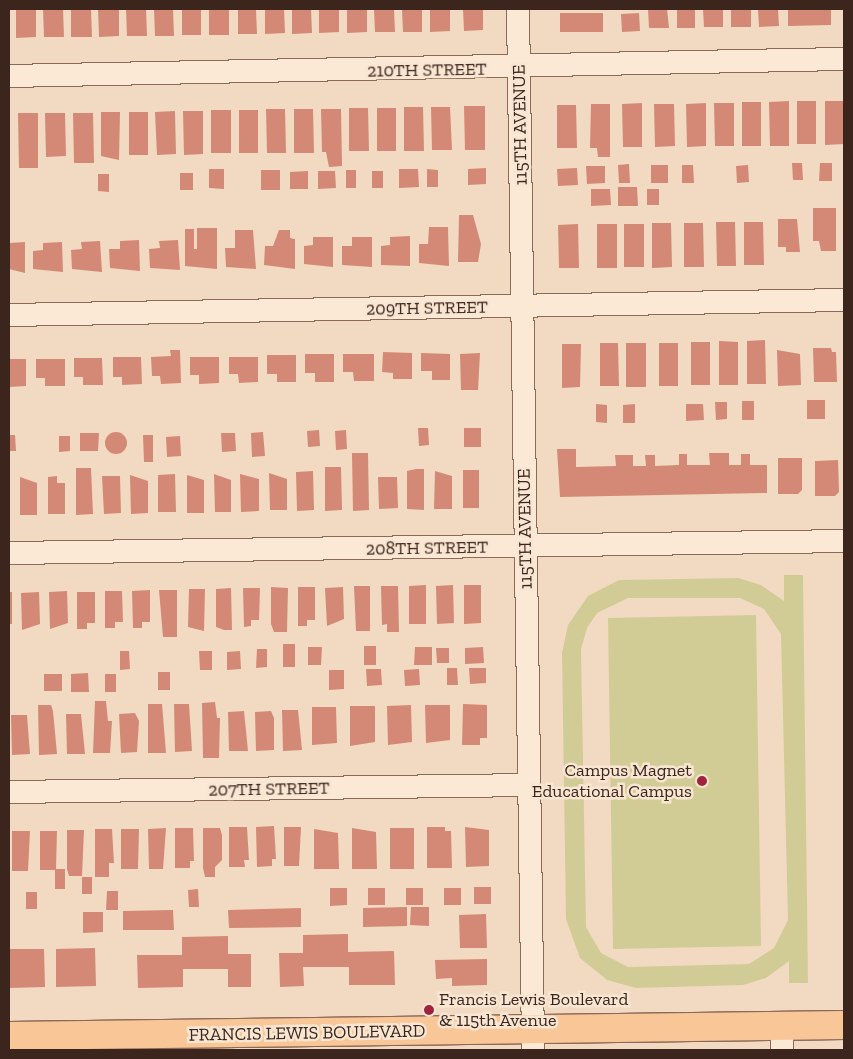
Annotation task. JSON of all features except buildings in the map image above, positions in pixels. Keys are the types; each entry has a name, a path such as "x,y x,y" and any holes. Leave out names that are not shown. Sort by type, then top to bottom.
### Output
{"main road":[{"name":"FRANCIS LEWIS BOULEVARD","path":"9,1036 56,1043 782,1038 844,1026"}],"street":[{"name":"115TH AVENUE","path":"518,9 533,1040"},
{"name":"210TH STREET","path":"9,76 519,68 844,60"},
{"name":"209TH STREET","path":"9,314 522,307 844,300"},
{"name":"208TH STREET","path":"9,553 844,540"},
{"name":"207TH STREET","path":"9,792 529,785"}],"shaded area":[{"path":"784,575 803,575 808,983 789,983 789,961 766,978 743,985 636,988 607,980 580,958 566,919 562,653 568,625 588,596 619,580 738,578 761,585 784,601","holes":["628,598 740,598 764,609 781,634 788,920 774,948 749,964 628,967 601,953 586,927 581,649 587,628 597,613"]},
{"path":"756,615 761,946 613,949 608,618"}],"place":[{"name":"Campus Magnet Educational Campus","path":"702,781"},
{"name":"Francis Lewis Boulevard & 115th Avenue","path":"429,1010"}]}
